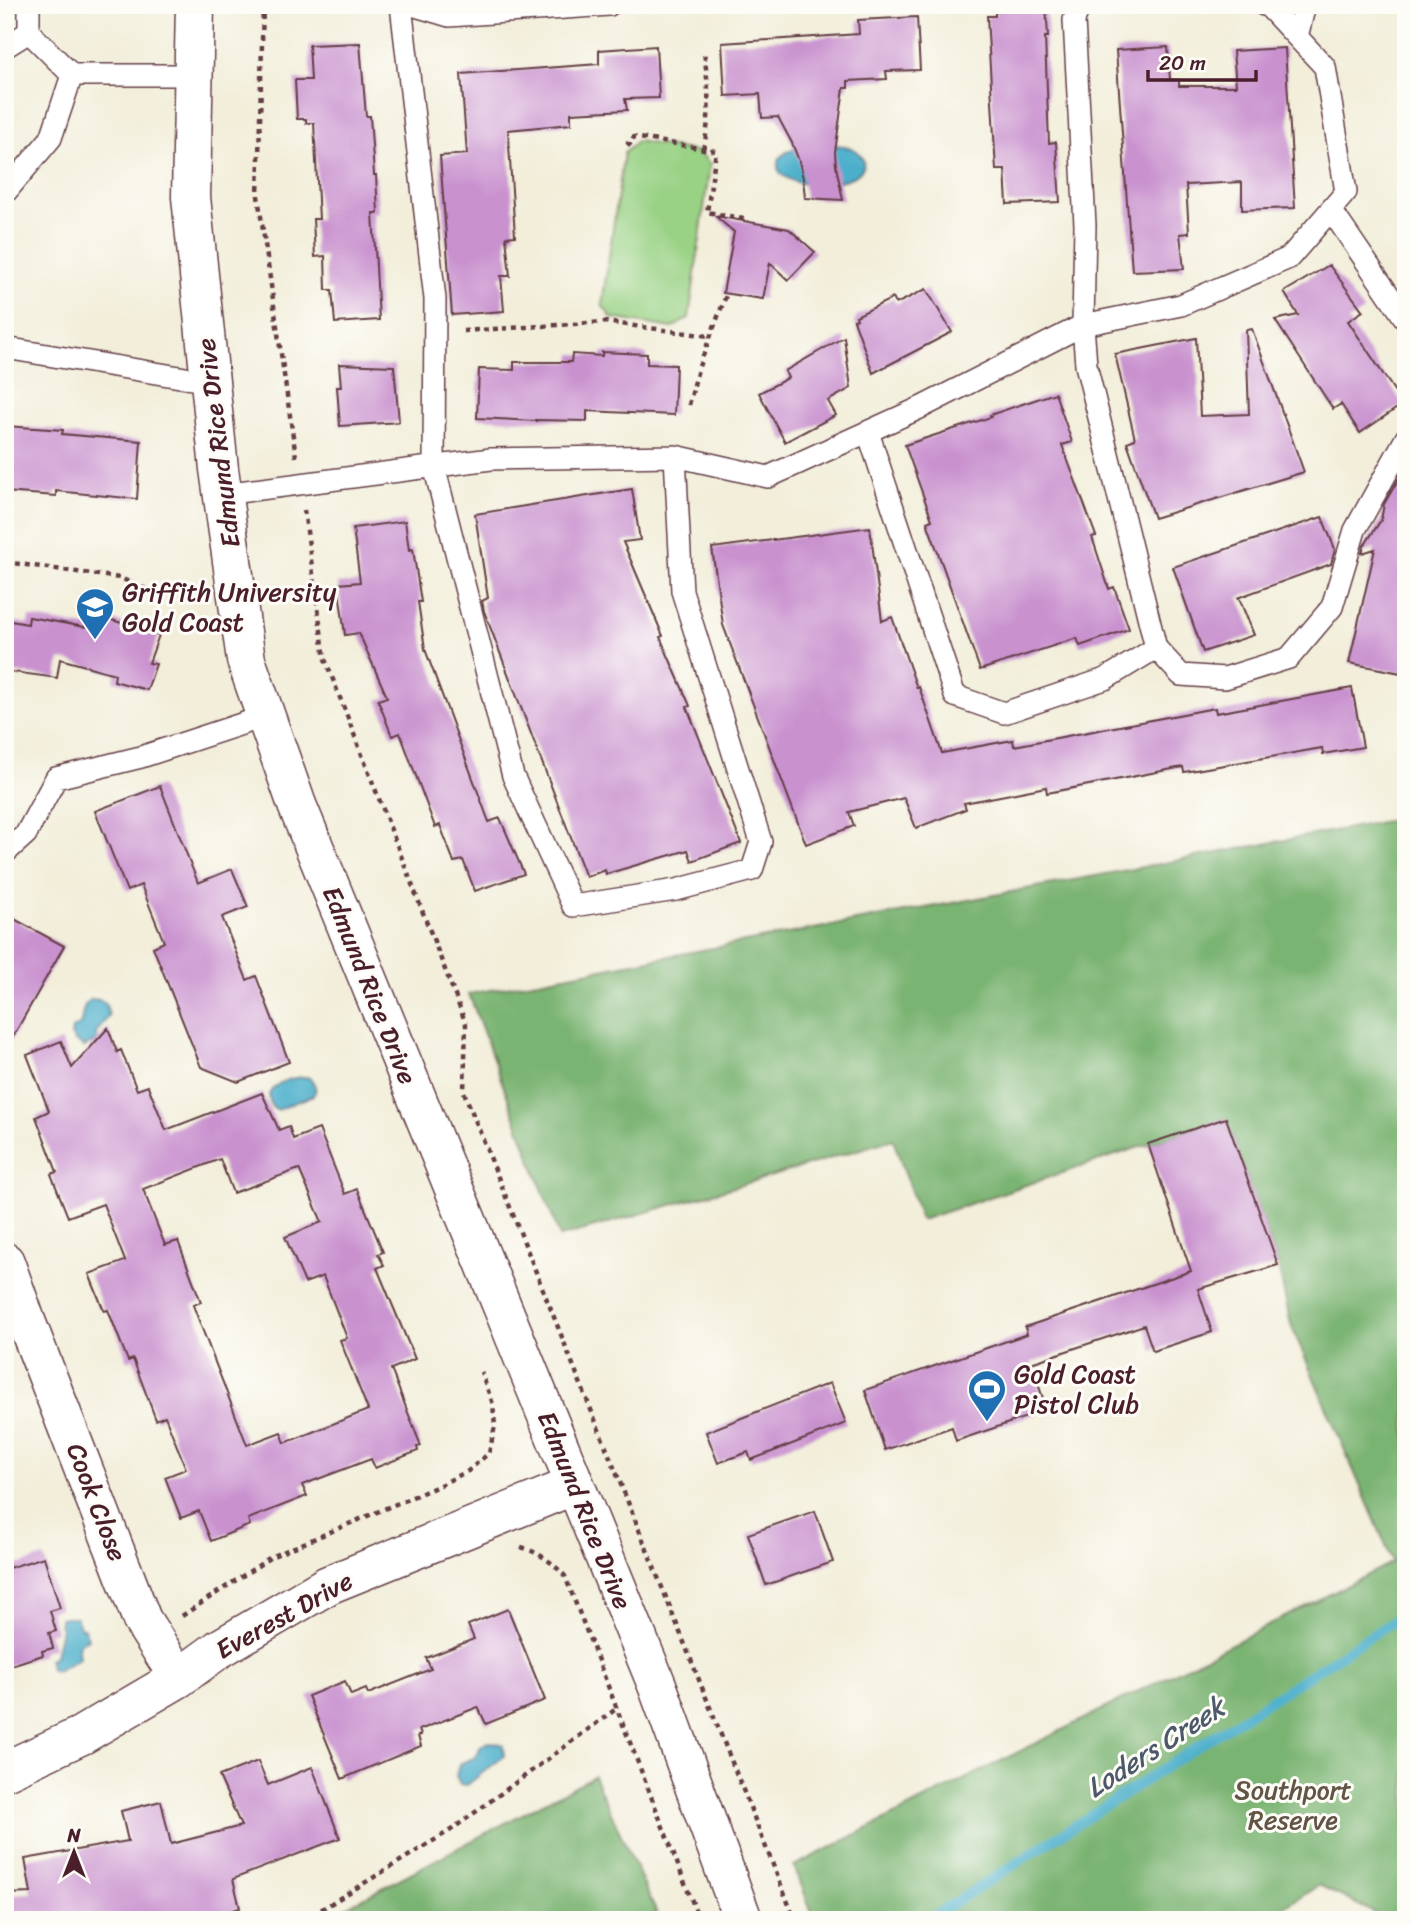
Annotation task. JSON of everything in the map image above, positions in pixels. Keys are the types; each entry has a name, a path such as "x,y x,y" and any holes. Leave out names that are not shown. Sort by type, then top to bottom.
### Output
{"street":[{"name":"Edmund Rice Drive","path":"195,5 191,197 223,495 246,660 297,805 657,1685 743,1920"},
{"name":"Cook Close","path":"5,1262 16,1318 142,1620 179,1678"},
{"name":"Everest Drive","path":"5,1771 82,1735 179,1678 219,1649 328,1586 575,1485"}],"lane":[{"path":"29,5 29,33 72,75 194,75"},
{"path":"401,5 435,299 434,466 513,776 573,906 677,890 752,870 761,842 682,591 675,456"},
{"path":"412,5 449,16 609,5"},
{"path":"1080,5 1074,20 1084,225 1083,325 1086,365 1156,648 1181,675 1225,678 1289,658 1332,607 1355,530 1406,438"},
{"path":"223,495 491,458 675,456 768,477 922,407 1083,325 1181,305 1289,258 1346,192 1325,67 1268,6 1264,5"},
{"path":"1297,37 1305,5"},
{"path":"5,47 29,33"},
{"path":"5,193 51,138 72,75"},
{"path":"1331,210 1406,320"},
{"path":"5,348 210,382"},
{"path":"868,432 955,696 1004,713 1105,679 1156,648"},
{"path":"5,853 26,834 56,778 141,757 266,716"}],"path":[{"path":"263,5 258,197 325,659 466,1024 464,1092 795,1920"},
{"path":"702,149 707,133 709,98 704,51"},
{"path":"631,146 628,143 634,137 716,151 707,212 747,219 747,222"},
{"path":"689,405 709,337 727,293"},
{"path":"434,332 605,321 709,337"},
{"path":"5,562 120,578 162,596 192,595"},
{"path":"5,783 8,787 5,813"},
{"path":"152,1636 271,1557 468,1471 489,1453 495,1426 493,1404 481,1372"},
{"path":"516,1546 535,1551 553,1563 565,1576 699,1920"},
{"path":"304,1920 451,1830 616,1709"}],"green space":[{"path":"637,141 699,152 710,164 689,318 672,328 612,318 602,305 624,153"},
{"name":"Southport Reserve","path":"1406,808 1406,1920 1388,1920 1319,1885 1265,1920 815,1920 794,1866 1393,1562 1291,1325 1278,1265 1226,1118 921,1220 893,1139 560,1237 469,994 1403,818"},
{"path":"594,1776 660,1920 322,1920"}],"water":[{"path":"829,144 857,151 863,160 862,168 857,174 837,182 813,184 796,182 781,174 778,161 788,151"},
{"path":"91,999 106,1004 109,1016 96,1033 97,1041 84,1047 71,1035 72,1029 80,1025 84,1007"},
{"path":"307,1077 314,1084 314,1094 279,1110 273,1107 269,1094 276,1086 291,1079"},
{"path":"76,1617 80,1627 85,1629 88,1639 79,1644 79,1658 55,1672 51,1669 49,1659 55,1656 61,1628 60,1618"},
{"path":"488,1742 501,1744 504,1756 467,1785 460,1784 456,1776 459,1764 476,1757 481,1746"}],"building":[{"path":"995,5 1046,5 1049,143 1056,142 1060,202 1007,204 1005,170 996,170 987,16 995,16"},
{"path":"917,17 920,70 886,71 887,79 848,81 848,88 844,88 835,152 843,200 805,198 799,161 792,143 778,117 762,118 760,94 725,96 722,43 859,34 858,20"},
{"path":"360,43 366,116 370,116 376,175 378,213 373,213 379,320 335,323 332,290 326,290 325,256 315,257 313,219 319,219 314,123 297,119 295,80 311,80 309,45"},
{"path":"656,46 659,98 625,99 627,110 571,113 571,124 508,130 515,236 506,237 510,276 501,276 504,311 452,315 440,156 467,154 461,74 599,64 599,50"},
{"path":"1168,47 1170,80 1179,80 1179,86 1236,86 1233,51 1285,48 1295,208 1242,210 1242,182 1186,185 1189,233 1180,234 1184,269 1132,271 1116,50"},
{"path":"715,216 789,229 815,252 788,280 770,263 763,299 723,293 734,232"},
{"path":"1329,265 1363,311 1348,321 1403,404 1360,433 1341,404 1333,409 1275,320 1298,315 1284,292"},
{"path":"926,289 952,332 873,373 854,320 857,319 856,316 893,298 896,304"},
{"path":"1252,329 1304,472 1154,518 1127,442 1135,439 1115,354 1196,338 1200,416 1249,414 1246,330"},
{"path":"844,337 851,388 828,401 836,415 785,442 759,393 788,378 785,371"},
{"path":"602,352 647,354 647,364 676,365 674,415 587,411 587,421 477,418 479,369 514,370 514,362 571,362 572,354 602,356"},
{"path":"339,364 394,366 399,422 340,426 337,387 341,387"},
{"path":"1055,393 1072,442 1062,445 1096,536 1092,537 1109,589 1114,587 1129,629 1080,646 1077,638 980,670 927,522 932,520 905,445"},
{"path":"5,426 63,430 62,434 141,441 137,499 56,491 56,496 5,492"},
{"path":"1406,466 1406,671 1402,670 1401,673 1349,663 1375,549 1362,553 1364,546 1381,520 1384,504"},
{"path":"632,489 640,540 623,542 663,636 660,637 690,706 687,707 741,843 692,861 688,850 606,874 605,870 586,877 484,611 482,601 488,598 475,514"},
{"path":"1322,517 1335,549 1331,564 1237,598 1254,635 1203,652 1173,567"},
{"path":"405,521 409,550 413,549 425,649 489,822 500,818 524,874 475,891 463,860 454,862 440,825 435,827 400,733 392,736 378,700 387,697 359,633 345,635 338,584 360,582 353,528"},
{"path":"870,527 882,621 892,617 942,753 1013,740 1014,746 1215,708 1216,713 1352,688 1363,747 1323,754 1322,748 1184,772 1183,767 1047,793 1046,787 964,803 966,809 916,828 904,798 849,812 854,826 806,844 723,625 712,548"},
{"path":"90,613 159,635 149,663 156,664 147,690 114,681 115,674 60,659 57,678 5,671 5,620 28,624 29,617 85,627"},
{"path":"160,786 198,883 232,869 248,907 222,917 247,980 256,976 289,1062 238,1082 201,1067 153,947 164,942 141,885 127,891 95,811"},
{"path":"5,914 64,946 5,1051"},
{"path":"108,1028 117,1052 121,1050 137,1090 148,1086 166,1130 262,1093 279,1130 289,1126 293,1139 319,1129 345,1194 357,1189 383,1252 378,1254 384,1265 377,1268 415,1359 391,1369 421,1446 417,1447 418,1451 375,1468 371,1459 302,1485 307,1496 248,1519 250,1525 211,1541 199,1511 181,1518 165,1477 186,1469 165,1416 156,1420 133,1359 128,1361 108,1310 104,1311 89,1274 125,1261 103,1204 68,1217 51,1174 57,1172 36,1117 49,1111 27,1055 61,1041 72,1068","holes":["220,1159 233,1193 299,1169 322,1222 285,1237 305,1283 323,1276 347,1338 340,1340 368,1410 285,1443 281,1432 247,1445 193,1305 201,1302 178,1241 165,1245 143,1189"]},
{"path":"1226,1118 1278,1265 1198,1289 1212,1332 1153,1351 1144,1325 1031,1363 1047,1410 956,1441 952,1427 885,1450 865,1390 1027,1334 1025,1327 1191,1271 1148,1144"},
{"path":"830,1383 846,1423 751,1460 748,1452 718,1463 706,1432"},
{"path":"815,1511 833,1562 766,1585 748,1534"},
{"path":"44,1557 60,1608 50,1611 56,1631 49,1633 53,1648 42,1651 43,1655 5,1667 5,1569"},
{"path":"508,1609 545,1700 486,1724 478,1707 419,1730 421,1746 342,1779 308,1696 345,1681 351,1695 366,1689 368,1694 431,1669 426,1658 474,1639 468,1625"},
{"path":"258,1761 268,1785 312,1767 340,1838 233,1879 240,1908 192,1920 5,1920 5,1894 31,1893 25,1859 128,1841 121,1811 161,1801 171,1844 241,1826 219,1776"}],"waterway":[{"name":"Loders Creek","path":"928,1920 1406,1613"}],"place":[{"name":"Griffith University Gold Coast","path":"95,641"},
{"name":"Gold Coast Pistol Club","path":"987,1423"}]}
